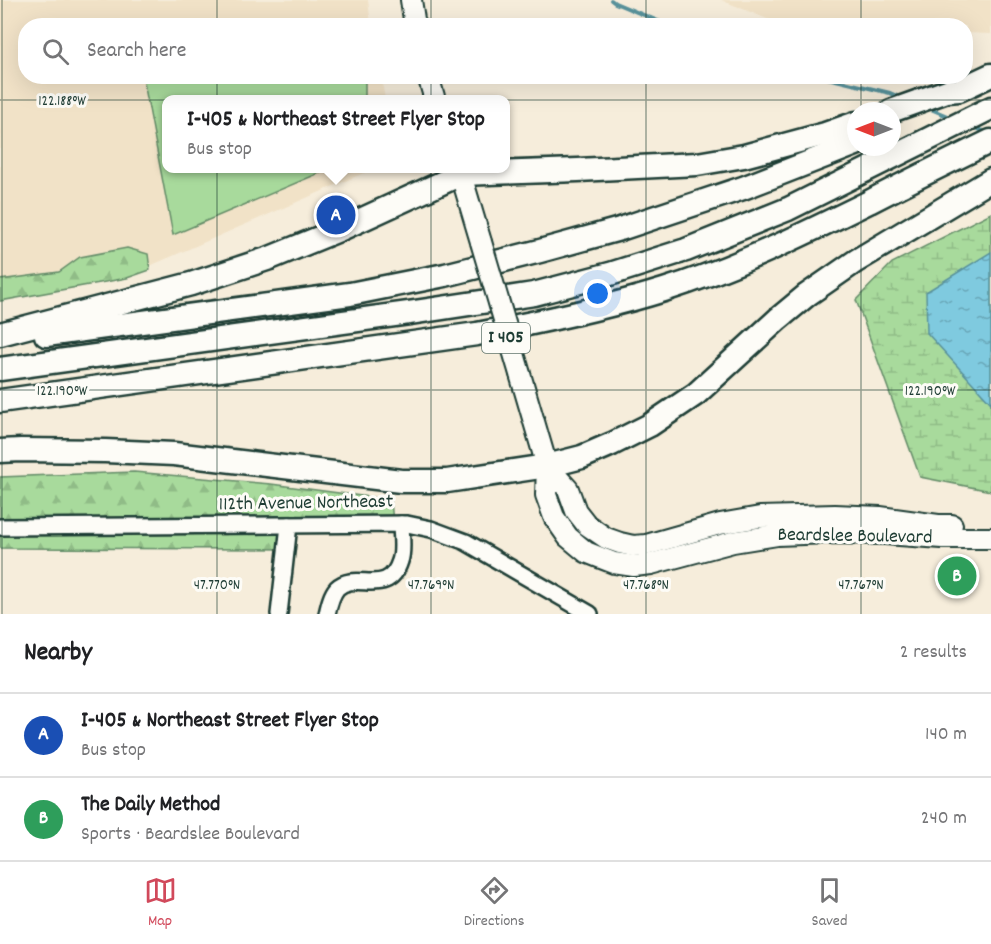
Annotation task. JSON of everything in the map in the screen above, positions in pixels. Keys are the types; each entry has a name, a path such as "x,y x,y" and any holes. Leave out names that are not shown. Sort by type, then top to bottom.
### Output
{"highway":[{"path":"973,83 991,75"},
{"path":"901,116 971,84"},
{"name":"I 405","path":"0,380 405,325 530,305 625,281 692,259 822,203 991,108"},
{"name":"I 405","path":"0,369 534,294 610,274 686,250 788,209 938,139 991,119"},
{"path":"510,171 578,170 697,164 744,156 847,126"},
{"path":"0,341 350,294 445,275 620,229 743,188 847,148"},
{"name":"I 405","path":"0,401 477,334 606,307 666,290 774,247 983,151"},
{"name":"I 405","path":"0,411 396,356 585,323 685,293 775,258 983,151"},
{"path":"0,334 191,284 270,258 341,229 456,173"},
{"path":"0,451 105,451 174,454 401,481 447,481 547,466 582,457 650,425 696,394 807,295 856,261 991,180"}],"main road":[{"path":"411,0 414,18"},
{"path":"461,173 547,466"},
{"name":"Beardslee Boulevard","path":"547,466 568,489 576,511 587,525 606,538 633,546 646,545 720,524 760,517 828,515 938,525 991,526"},
{"name":"Beardslee Boulevard","path":"547,466 546,495 554,518 568,537 586,552 614,563 634,566 651,564 733,542 777,535 850,534 991,538"}],"street":[{"name":"112th Avenue Northeast","path":"0,527 401,524 431,529 466,542 590,614"},
{"path":"327,614 332,596 338,587 348,583 381,582 389,579 401,558 401,524"},
{"path":"279,614 289,525"}],"shaded area":[{"path":"0,0 368,0 370,18 18,18 18,84 382,84 384,95 162,95 162,173 364,173 145,268 0,292"},
{"path":"721,0 991,0 991,34 973,33 973,18 765,18"}],"green space":[{"path":"144,84 365,84 365,95 162,95 162,173 320,173 173,235"},
{"path":"991,213 991,491 920,477 856,300 892,263"},
{"path":"127,248 148,254 150,270 127,278 0,301 0,280 59,272 80,257"},
{"path":"134,472 271,484 391,500 393,524 289,525 286,549 0,548 0,477"}],"water":[{"path":"991,252 991,403 927,333 926,292"}],"waterway":[{"path":"611,0 651,18"},
{"path":"852,84 902,98"},
{"path":"926,107 952,118"},
{"path":"973,127 988,133"}],"place":[{"name":"I-405 & Northeast Street Flyer Stop","path":"336,215"},
{"name":"The Daily Method","path":"957,576"}]}
